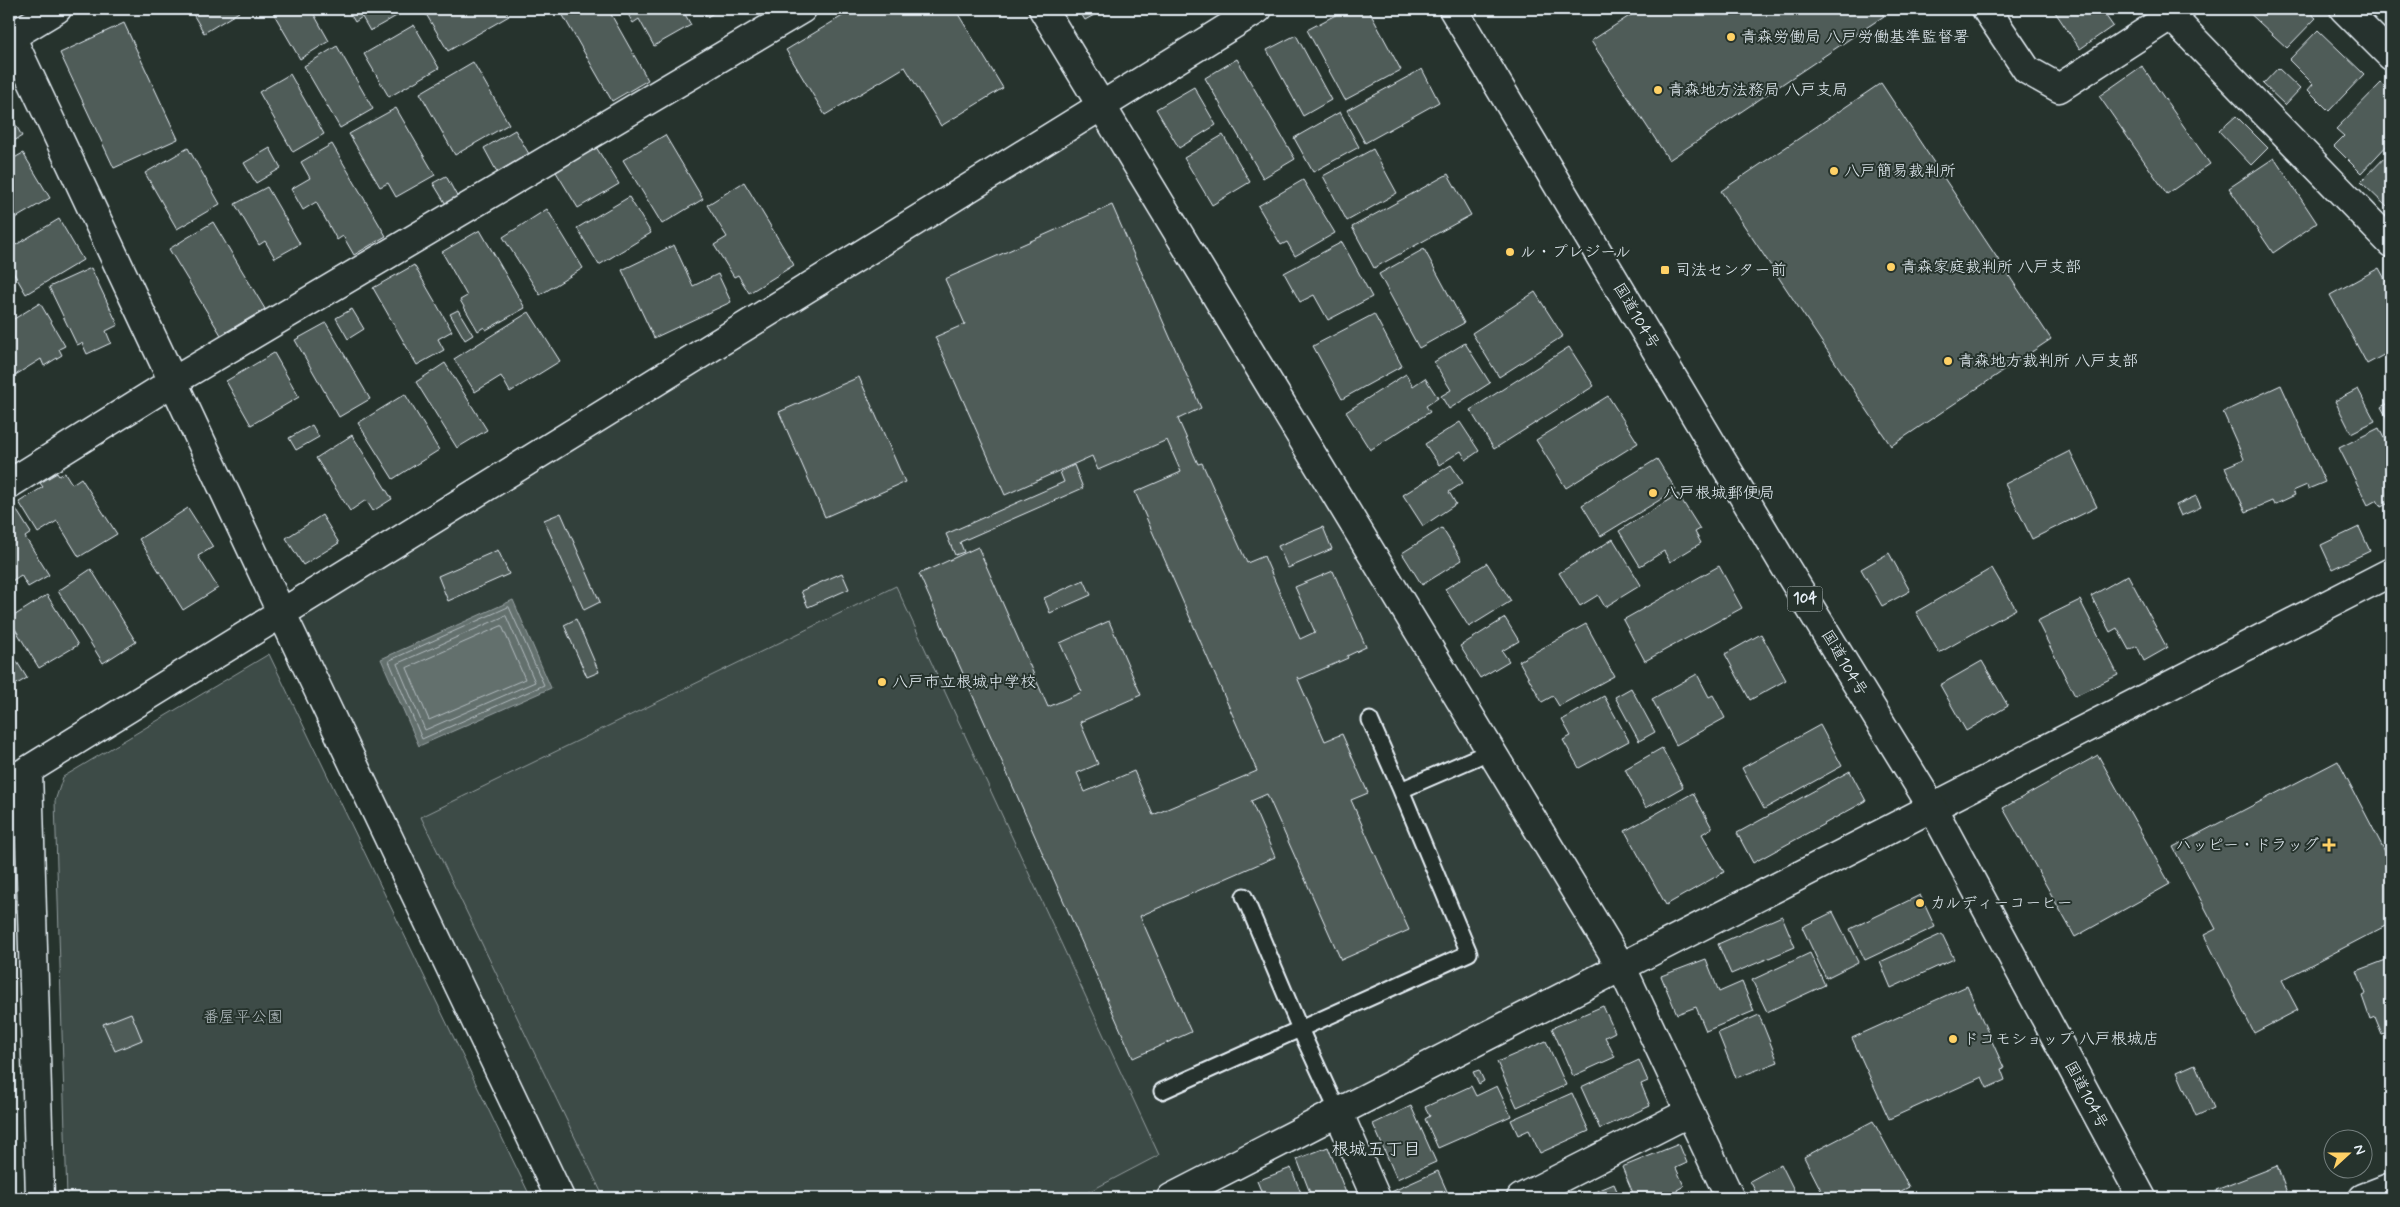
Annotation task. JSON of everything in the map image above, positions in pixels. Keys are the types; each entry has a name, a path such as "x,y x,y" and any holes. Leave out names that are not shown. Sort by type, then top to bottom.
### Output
{"main road":[{"path":"57,9 10,35 282,614 560,1198"},
{"path":"9,484 174,382 802,9"},
{"path":"1043,9 1622,968 1730,1198"},
{"path":"40,1198 18,776 1258,9"},
{"name":"国道104号","path":"1454,9 1786,568 1932,807 2142,1198"},
{"path":"1986,9 2028,70 2059,88 2176,12 2391,243"},
{"path":"2344,9 2391,56"},
{"path":"1171,1198 1339,1114 2391,572"},
{"path":"1521,1198 1690,1112"},
{"path":"1339,1114 1376,1198"},
{"path":"2363,1198 2391,1188"}],"lane":[{"path":"1162,1091 1469,953 1370,720"},
{"path":"1401,790 1491,751"},
{"path":"1244,896 1300,1029 1339,1114"}],"shaded area":[{"name":"八戸市立根城中学校","path":"1102,107 1622,968 1171,1198 560,1198 282,614"}],"green space":[{"path":"896,586 1159,1155 1077,1198 604,1198 421,817"},
{"name":"番屋平公園","path":"269,654 531,1198 67,1198 55,801 63,777"}],"water":[{"path":"513,600 551,688 419,746 381,659"}],"building":[{"path":"190,9 237,9 239,12 204,33"},
{"path":"271,9 311,9 329,41 300,59"},
{"path":"347,9 407,10 370,31 362,17 355,22"},
{"path":"423,9 505,9 509,16 448,51"},
{"path":"567,9 608,9 648,80 612,101 561,12"},
{"path":"625,9 682,9 691,25 654,46 639,19 633,23"},
{"path":"702,9 720,9 707,17"},
{"path":"854,9 955,9 1003,88 941,126 905,67 825,115 786,50"},
{"path":"1078,9 1105,9 1085,20"},
{"path":"1347,9 1368,9 1401,70 1345,100 1307,30"},
{"path":"1640,9 1879,9 1884,16 1669,160 1591,41"},
{"path":"2053,9 2101,9 2113,26 2080,49"},
{"path":"2245,9 2306,9 2316,18 2287,48"},
{"path":"124,23 178,139 114,168 60,53"},
{"path":"414,25 439,68 389,97 364,54"},
{"path":"2318,30 2364,74 2329,111 2308,90 2313,84 2289,60"},
{"path":"1296,35 1331,100 1303,116 1267,50"},
{"path":"337,46 373,109 340,128 304,66"},
{"path":"1237,59 1295,159 1263,178 1205,78"},
{"path":"473,62 509,124 455,155 420,93"},
{"path":"2142,66 2210,164 2167,194 2099,96"},
{"path":"2278,68 2300,89 2285,105 2263,84"},
{"path":"1422,69 1439,102 1365,143 1347,110"},
{"path":"290,74 324,134 293,152 259,92"},
{"path":"1881,83 2051,339 1891,446 1721,191"},
{"path":"2381,83 2391,93 2391,141 2361,173 2334,146 2344,136 2336,129"},
{"path":"1194,87 1216,125 1179,148 1156,109"},
{"path":"396,108 435,175 396,197 388,183 380,187 349,134"},
{"path":"1340,112 1359,147 1313,172 1294,138"},
{"path":"9,113 22,136 9,144"},
{"path":"2236,116 2268,148 2251,165 2219,131"},
{"path":"515,130 529,154 497,172 484,148"},
{"path":"665,135 703,199 662,224 623,160"},
{"path":"1223,135 1250,182 1212,205 1184,158"},
{"path":"332,144 386,236 354,255 343,236 337,240 316,202 303,210 291,189 310,178 301,162"},
{"path":"596,147 619,184 578,208 556,172"},
{"path":"188,148 220,204 177,229 145,173"},
{"path":"270,148 281,168 256,183 244,163"},
{"path":"1373,149 1397,193 1347,221 1323,176"},
{"path":"2391,151 2391,204 2388,208 2361,182"},
{"path":"23,153 50,198 9,222 9,161"},
{"path":"2274,158 2317,223 2273,253 2229,188"},
{"path":"1448,174 1471,215 1374,268 1352,227"},
{"path":"446,176 459,200 447,206 433,183"},
{"path":"1303,180 1335,233 1295,256 1287,242 1281,245 1258,206"},
{"path":"744,182 794,265 749,293 738,275 734,277 714,245 727,237 707,205"},
{"path":"267,187 300,244 275,258 265,241 259,245 235,204"},
{"path":"629,197 651,233 599,265 577,228"},
{"path":"1112,205 1201,408 1178,419 1198,464 1202,463 1247,563 1264,556 1300,639 1315,632 1295,587 1333,571 1366,647 1347,656 1348,658 1300,679 1297,677 1325,741 1342,734 1368,793 1351,800 1409,930 1341,960 1267,794 1251,801 1275,857 1140,916 1191,1032 1133,1058 919,574 978,547 1048,707 1082,692 1060,643 1109,621 1141,695 1080,722 1098,764 1077,773 1085,792 1134,771 1153,815 1257,771 1135,492 1181,472 1167,440 1098,470 1092,456 1005,495 935,337 965,324 945,279"},
{"path":"547,209 583,268 540,295 503,237"},
{"path":"59,219 83,260 26,294 9,265 9,249"},
{"path":"213,222 265,309 221,335 169,249"},
{"path":"480,230 525,308 486,330 484,327 478,331 460,300 467,296 442,252"},
{"path":"1342,242 1372,297 1328,320 1314,295 1300,302 1284,273"},
{"path":"674,245 693,286 718,274 731,302 654,338 622,270"},
{"path":"1424,249 1464,323 1419,348 1379,274"},
{"path":"414,265 452,331 438,339 444,350 417,365 373,288"},
{"path":"91,268 118,325 106,331 111,343 87,354 82,343 77,345 49,287"},
{"path":"2379,268 2391,290 2391,351 2367,364 2330,295"},
{"path":"1535,292 1563,336 1499,377 1472,333"},
{"path":"40,303 65,346 59,349 62,355 44,366 41,359 9,379 9,322"},
{"path":"352,309 364,329 348,339 336,318"},
{"path":"458,310 473,335 465,340 450,314"},
{"path":"529,312 560,361 510,392 501,376 475,392 454,359"},
{"path":"1374,314 1402,366 1342,399 1313,346"},
{"path":"326,323 370,399 339,417 295,340"},
{"path":"1465,343 1490,383 1449,409 1441,396 1451,390 1434,362"},
{"path":"1569,347 1594,386 1494,449 1470,410"},
{"path":"274,353 299,397 251,425 226,381"},
{"path":"445,363 487,430 457,448 416,382"},
{"path":"1406,374 1413,386 1425,378 1438,398 1426,406 1430,412 1370,450 1346,412"},
{"path":"859,377 905,482 825,517 779,412"},
{"path":"2281,385 2325,482 2308,489 2307,485 2293,491 2295,495 2274,505 2272,501 2246,512 2225,467 2244,459 2223,412"},
{"path":"2358,389 2375,421 2351,433 2335,401"},
{"path":"405,394 439,450 393,479 358,423"},
{"path":"1608,396 1638,443 1566,488 1536,440"},
{"path":"2391,401 2391,425 2381,407"},
{"path":"1460,422 1479,451 1466,460 1461,451 1439,465 1425,444"},
{"path":"312,425 319,437 296,450 289,438"},
{"path":"2379,428 2391,453 2391,493 2389,494 2391,502 2381,507 2377,500 2368,505 2339,448"},
{"path":"352,435 392,499 373,511 366,500 350,511 316,458"},
{"path":"2070,451 2097,507 2032,539 2005,484"},
{"path":"1657,459 1676,490 1601,536 1582,505"},
{"path":"1074,465 1083,488 960,542 964,552 955,555 946,534 1064,482 1060,472"},
{"path":"1451,465 1463,483 1449,492 1456,504 1423,526 1403,495"},
{"path":"57,473 59,476 65,473 72,484 81,478 117,534 79,557 57,521 38,533 19,502 43,487 40,483"},
{"path":"1678,494 1700,529 1695,532 1701,543 1670,562 1664,551 1640,566 1619,531"},
{"path":"2196,496 2201,507 2181,516 2176,505"},
{"path":"14,506 31,533 25,537 49,575 28,587 21,575 9,583 9,510"},
{"path":"188,508 213,547 198,556 218,588 183,610 139,539"},
{"path":"561,513 600,602 584,610 544,520"},
{"path":"322,515 339,543 303,565 286,538"},
{"path":"1323,527 1332,549 1288,568 1278,546"},
{"path":"2359,527 2370,551 2332,569 2321,545"},
{"path":"1442,528 1462,560 1422,585 1402,553"},
{"path":"1613,539 1641,585 1605,607 1598,595 1580,606 1559,573"},
{"path":"498,550 509,574 448,601 438,576"},
{"path":"1889,553 1910,591 1882,606 1861,569"},
{"path":"1487,563 1511,601 1469,627 1445,589"},
{"path":"1719,566 1742,608 1645,661 1623,620"},
{"path":"1992,568 2016,609 1939,653 1916,612"},
{"path":"91,569 136,642 103,663 58,591"},
{"path":"842,573 849,589 808,607 801,591"},
{"path":"2128,575 2167,648 2144,661 2137,646 2129,650 2117,628 2110,632 2091,596"},
{"path":"1084,580 1091,595 1050,613 1044,598"},
{"path":"47,595 78,645 39,668 9,619"},
{"path":"2080,600 2118,675 2075,696 2037,621"},
{"path":"1505,618 1519,641 1502,651 1509,661 1480,678 1460,646"},
{"path":"576,619 599,672 587,677 564,625"},
{"path":"1586,624 1614,676 1559,706 1553,696 1542,702 1519,661"},
{"path":"1761,634 1786,680 1750,700 1725,654"},
{"path":"9,649 27,678 10,688 9,686"},
{"path":"1982,661 2008,706 1966,731 1940,685"},
{"path":"1697,674 1709,697 1713,695 1725,718 1676,745 1652,699"},
{"path":"1631,688 1655,732 1639,741 1615,697"},
{"path":"1604,696 1629,741 1579,768 1563,740 1571,736 1562,720"},
{"path":"1820,725 1842,766 1764,809 1742,768"},
{"path":"1662,748 1683,787 1646,808 1625,769"},
{"path":"2098,755 2170,884 2075,937 2003,808"},
{"path":"2338,761 2391,863 2391,923 2282,980 2298,1010 2254,1033 2204,935 2216,929 2173,847"},
{"path":"1850,771 1866,801 1753,863 1737,833"},
{"path":"1693,793 1712,828 1702,834 1724,872 1666,905 1625,831"},
{"path":"1920,895 1935,927 1865,960 1850,929"},
{"path":"1833,912 1858,962 1826,978 1802,927"},
{"path":"1782,916 1795,947 1731,974 1718,944"},
{"path":"1942,934 1954,959 1891,988 1880,962"},
{"path":"1810,953 1825,985 1767,1012 1752,980"},
{"path":"2391,958 2391,1031 2382,1034 2375,1017 2370,1019 2362,996 2366,994 2357,971"},
{"path":"1706,959 1719,992 1742,982 1754,1011 1706,1031 1696,1007 1677,1014 1661,976"},
{"path":"1967,986 2004,1068 2001,1069 2005,1080 1987,1088 1982,1077 1889,1119 1852,1038"},
{"path":"1603,1006 1615,1032 1605,1037 1615,1057 1573,1076 1552,1028"},
{"path":"131,1013 142,1040 115,1051 103,1024"},
{"path":"1759,1015 1778,1062 1736,1078 1718,1033"},
{"path":"1546,1041 1566,1085 1517,1107 1497,1062"},
{"path":"1639,1060 1648,1081 1641,1084 1650,1106 1600,1129 1581,1087"},
{"path":"2195,1064 2214,1108 2196,1116 2177,1072"},
{"path":"1479,1070 1484,1081 1479,1084 1473,1072"},
{"path":"1471,1086 1476,1096 1497,1086 1511,1116 1438,1148 1425,1119 1430,1116 1425,1107"},
{"path":"1572,1093 1589,1131 1540,1153 1529,1130 1518,1135 1511,1120"},
{"path":"1411,1106 1436,1162 1397,1179 1373,1124"},
{"path":"1873,1121 1909,1187 1888,1198 1825,1198 1804,1157"},
{"path":"1679,1144 1687,1163 1676,1168 1684,1186 1677,1190 1680,1198 1635,1198 1622,1167"},
{"path":"1328,1147 1348,1198 1312,1198 1297,1159"},
{"path":"1781,1164 1798,1198 1759,1198 1750,1181"},
{"path":"2277,1166 2289,1198 2220,1198 2216,1190"},
{"path":"1291,1168 1303,1198 1264,1198 1257,1181"},
{"path":"1438,1171 1450,1198 1393,1198 1391,1192"},
{"path":"1614,1184 1620,1198 1580,1198"}],"place":[{"name":"青森労働局 八戸労働基準監督署","path":"1731,37"},
{"name":"青森地方法務局 八戸支局","path":"1658,90"},
{"name":"八戸簡易裁判所","path":"1834,171"},
{"name":"ル・プレジール","path":"1510,252"},
{"name":"青森家庭裁判所 八戸支部","path":"1891,267"},
{"name":"司法センター前","path":"1665,270"},
{"name":"青森地方裁判所 八戸支部","path":"1948,361"},
{"name":"八戸根城郵便局","path":"1653,493"},
{"name":"八戸市立根城中学校","path":"882,682"},
{"name":"ハッピー・ドラッグ","path":"2329,845"},
{"name":"カルディーコーヒー","path":"1920,903"},
{"name":"ドコモショップ 八戸根城店","path":"1953,1039"}],"district":[{"name":"根城五丁目","path":"1376,1150"}]}
